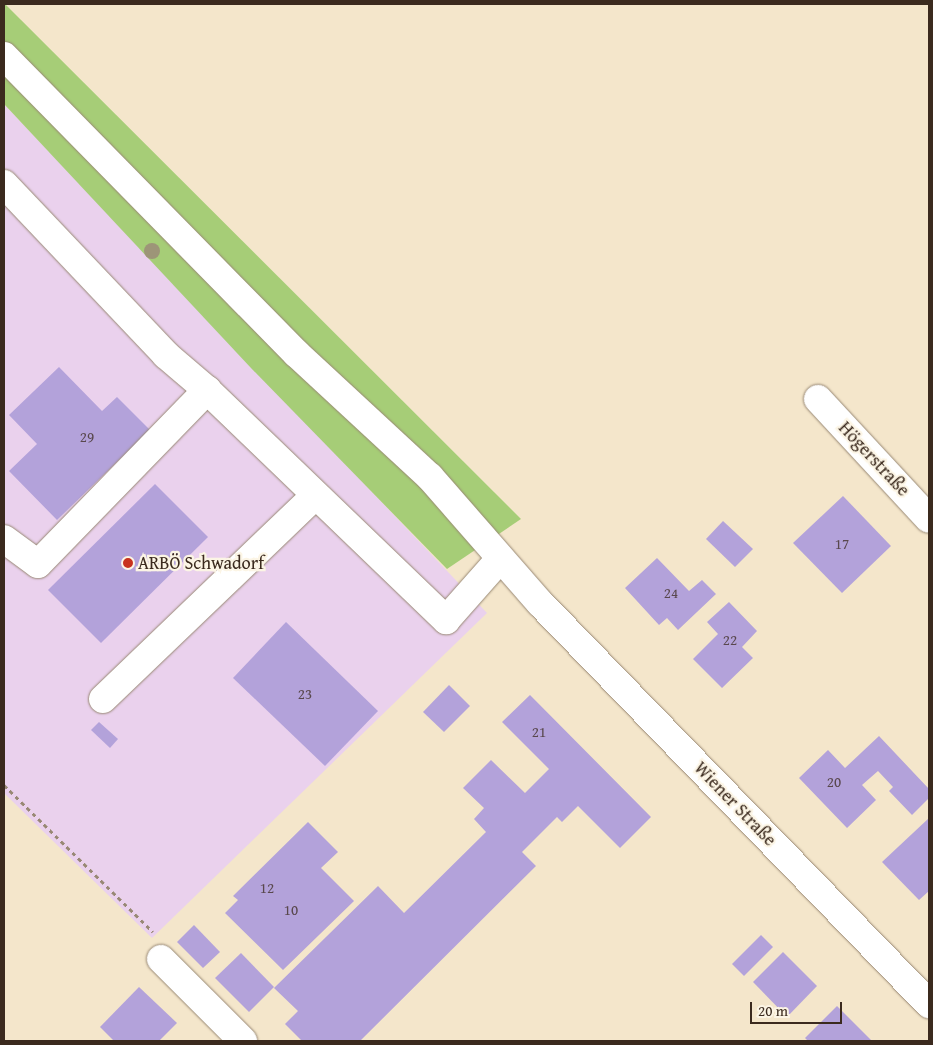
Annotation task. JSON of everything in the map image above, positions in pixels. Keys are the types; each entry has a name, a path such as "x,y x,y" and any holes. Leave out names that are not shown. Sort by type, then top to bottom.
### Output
{"main road":[{"name":"Wiener Straße","path":"4,56 297,354 430,477 540,603 929,1004"},
{"path":"4,184 166,355 207,390 446,620 500,559"},
{"path":"4,539 38,564 207,390"},
{"name":"Högerstraße","path":"818,399 929,519"},
{"path":"103,699 315,496"},
{"path":"161,959 243,1041"}],"path":[{"path":"4,786 157,936 161,959"}],"shaded area":[{"path":"4,104 487,613 152,938 4,793"}],"green space":[{"path":"4,4 521,519 447,569 251,368 4,104"}],"building":[{"path":"59,367 102,411 117,397 150,430 57,520 9,471 37,444 9,415"},
{"name":"ARBÖ Schwadorf","path":"155,484 208,537 101,643 48,590"},
{"path":"843,496 891,546 842,593 793,543"},
{"path":"723,521 753,549 735,567 706,539"},
{"path":"657,558 689,591 702,580 716,594 678,630 667,618 659,625 625,588"},
{"path":"729,602 757,631 742,647 753,658 722,688 693,659 718,634 707,622"},
{"path":"286,622 378,711 325,766 233,678"},
{"path":"449,685 470,706 444,732 423,712"},
{"path":"530,695 651,817 620,848 578,806 562,822 557,817 522,852 536,866 360,1041 302,1041 285,1024 298,1011 274,988 378,886 404,913 486,832 474,819 484,808 463,788 491,760 525,793 549,769 502,722"},
{"path":"99,722 118,739 110,748 91,730"},
{"path":"879,736 929,789 929,798 912,815 889,791 893,787 878,771 862,785 876,800 847,828 799,778 828,750 845,768"},
{"path":"929,818 929,891 919,900 882,862"},
{"path":"308,822 338,852 321,868 354,901 283,970 225,913 238,900 233,896"},
{"path":"194,925 220,952 203,968 177,942"},
{"path":"761,935 773,947 744,976 732,964"},
{"path":"783,952 817,986 787,1017 753,982"},
{"path":"241,953 274,987 249,1012 215,978"},
{"path":"139,987 177,1023 159,1041 114,1041 100,1027"},
{"path":"837,1006 872,1041 808,1041 805,1038"}],"place":[{"name":"ARBÖ Schwadorf","path":"128,563"}]}
